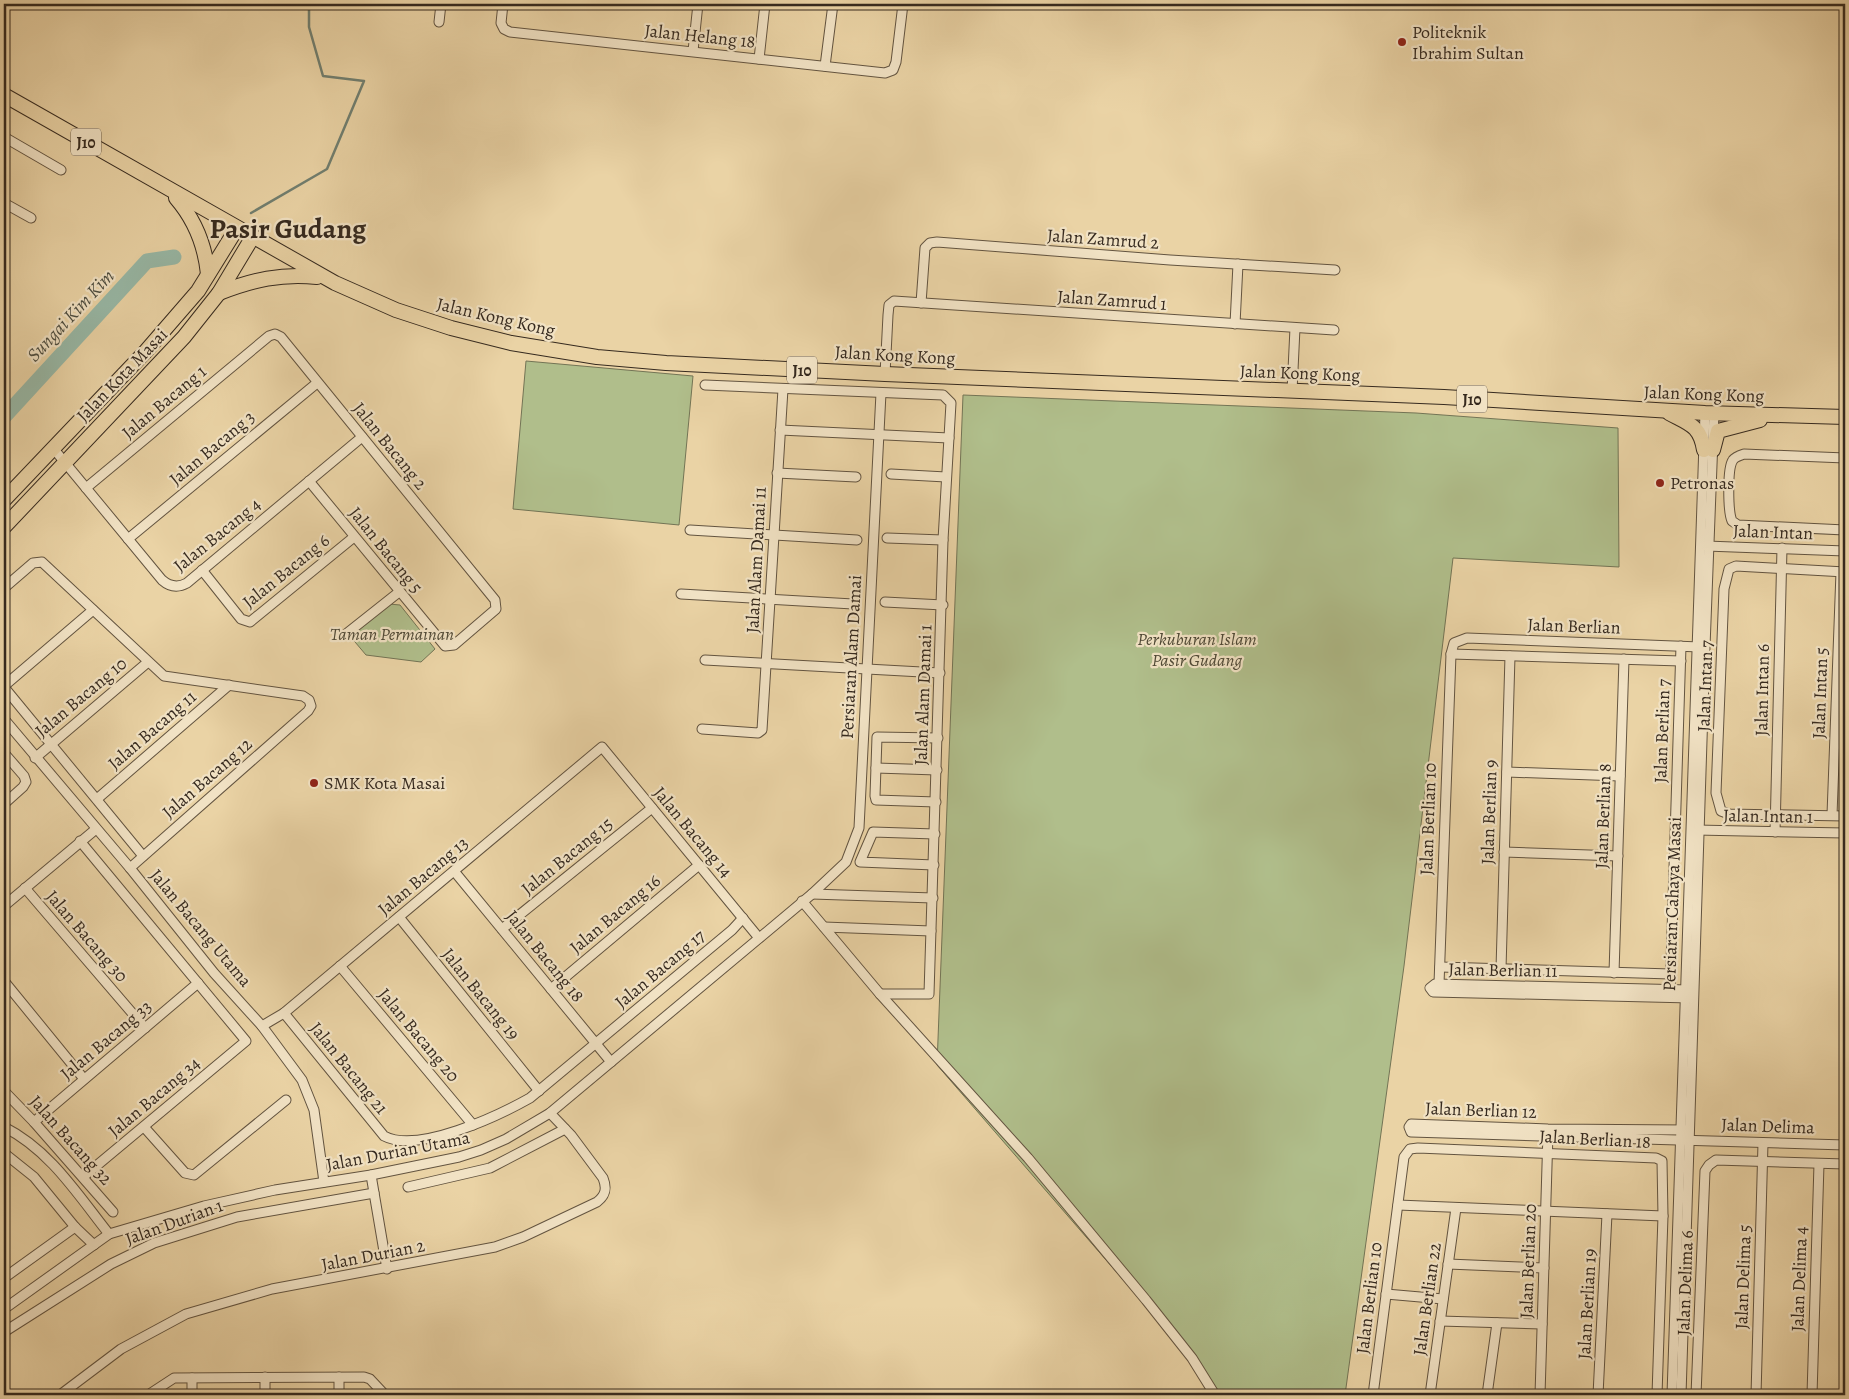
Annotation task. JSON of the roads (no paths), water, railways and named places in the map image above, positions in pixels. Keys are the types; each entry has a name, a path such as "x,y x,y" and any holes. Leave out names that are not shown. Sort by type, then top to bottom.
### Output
{"main road":[{"name":"Jalan Kong Kong","path":"4,96 325,278 396,310 451,328 511,343 627,359 885,374 1444,397 1710,414 1845,417"},
{"path":"168,189 193,221 206,257 208,274"},
{"name":"Jalan Kota Masai","path":"4,500 146,352 198,291 237,228"},
{"name":"Jalan Kota Masai","path":"4,527 184,337 219,293 252,238"},
{"path":"219,293 271,277 301,275 325,278"},
{"path":"1666,412 1698,430 1709,450"},
{"path":"1709,450 1716,434 1722,428 1781,415"}],"street":[{"path":"440,22 441,4"},
{"name":"Jalan Helang 18","path":"503,4 501,23 504,29 510,32 885,73 893,70 897,58 903,4"},
{"path":"693,51 698,4"},
{"path":"759,59 765,4"},
{"path":"826,66 832,4"},
{"path":"4,137 61,170"},
{"path":"4,203 31,218"},
{"name":"Jalan Zamrud 2","path":"921,302 925,248 937,242 1335,270"},
{"path":"1235,324 1238,264"},
{"name":"Jalan Zamrud 1","path":"885,374 889,305 894,301 1334,330"},
{"path":"1292,391 1295,328"},
{"name":"Jalan Bacang 2","path":"262,342 272,335 278,335 497,603 494,612 451,647 444,646 438,639"},
{"name":"Jalan Bacang 1","path":"86,488 262,342"},
{"name":"Jalan Bacang 3","path":"128,539 318,382"},
{"path":"705,385 881,393"},
{"name":"Jalan Alam Damai 11","path":"702,729 761,732 783,389"},
{"name":"Jalan Alam Damai 1","path":"880,994 929,994 943,605 943,540 951,403 943,395 881,393"},
{"name":"Persiaran Alam Damai","path":"802,901 846,862 859,828 881,393"},
{"name":"Persiaran Cahaya Masai","path":"1682,1395 1685,1134 1700,647 1699,546 1709,450 1710,414"},
{"path":"780,430 949,438"},
{"name":"Jalan Bacang 4","path":"53,448 162,580 171,586 182,586 362,437"},
{"name":"Persiaran Cahaya Masai","path":"1700,647 1712,490 1709,450"},
{"path":"1845,458 1744,454 1733,460 1730,490 1730,516 1738,525 1845,530"},
{"path":"777,473 856,477"},
{"path":"891,474 946,476"},
{"name":"Jalan Bacang 5","path":"309,481 438,639"},
{"path":"1712,490 1730,490"},
{"path":"690,530 857,540"},
{"name":"Jalan Bacang 6","path":"202,570 244,621 253,620 354,537"},
{"path":"887,538 943,540"},
{"name":"Jalan Intan","path":"1699,546 1845,551"},
{"name":"Jalan Intan 6","path":"1775,832 1782,548"},
{"path":"4,588 36,562 42,562 164,676 229,685"},
{"name":"Jalan Intan 7","path":"1717,804 1724,589 1729,569 1736,566 1781,569"},
{"path":"1781,569 1843,572"},
{"name":"Jalan Intan 5","path":"1832,815 1843,572"},
{"path":"346,634 399,592"},
{"path":"681,594 853,604"},
{"path":"885,602 943,605"},
{"path":"93,610 4,687 143,856"},
{"name":"Jalan Berlian","path":"1451,654 1454,643 1467,638 1700,647"},
{"name":"Jalan Berlian 7","path":"1670,994 1681,646"},
{"path":"1451,654 1681,661"},
{"name":"Jalan Berlian 10","path":"1439,984 1451,654"},
{"name":"Jalan Berlian 9","path":"1500,969 1510,656"},
{"name":"Jalan Berlian 8","path":"1614,973 1624,659"},
{"path":"705,660 940,673"},
{"name":"Jalan Bacang 10","path":"35,758 148,662"},
{"name":"Jalan Bacang 12","path":"130,868 306,713 311,706 306,697 229,685"},
{"name":"Jalan Bacang 11","path":"97,799 229,685"},
{"name":"Jalan Bacang Utama","path":"4,719 35,758 130,868 214,973 262,1026 302,1080 309,1095 318,1134 324,1182"},
{"path":"936,802 876,800 874,796 877,737 938,738"},
{"name":"Jalan Bacang 14","path":"602,747 759,938"},
{"name":"Jalan Bacang 13","path":"262,1026 284,1013 602,747"},
{"path":"4,753 23,774 25,784 4,804"},
{"path":"876,768 937,770"},
{"path":"1507,772 1620,776"},
{"name":"Jalan Intan 1","path":"1717,804 1721,811 1729,814 1845,816"},
{"name":"Jalan Bacang 15","path":"502,929 652,808"},
{"path":"4,906 96,829"},
{"name":"Jalan Intan 1","path":"1695,830 1845,834"},
{"path":"934,865 860,862 872,832 935,834"},
{"path":"80,842 198,983"},
{"path":"1504,852 1618,856"},
{"name":"Jalan Bacang 16","path":"551,989 699,865"},
{"name":"Jalan Bacang 18","path":"454,871 611,1062"},
{"name":"Jalan Bacang 30","path":"24,888 145,1028"},
{"path":"812,894 932,898"},
{"path":"802,901 880,994 1028,1158 1192,1358 1215,1395"},
{"name":"Jalan Durian Utama","path":"4,1309 109,1234 204,1206 275,1190 371,1175 481,1150 550,1113 802,901"},
{"name":"Jalan Bacang 19","path":"399,917 539,1091"},
{"name":"Jalan Bacang 17","path":"392,1140 410,1141 451,1133 512,1109 539,1091 596,1044 732,930 743,918"},
{"path":"824,927 931,932"},
{"name":"Jalan Bacang 20","path":"340,966 473,1125"},
{"path":"1440,967 1671,974"},
{"path":"4,981 84,1079"},
{"name":"Jalan Bacang 33","path":"34,1122 198,983"},
{"name":"Jalan Bacang 34","path":"84,1177 246,1042 198,983"},
{"name":"Jalan Berlian 11","path":"1439,984 1432,985 1430,990 1434,992 1689,994"},
{"name":"Jalan Bacang 21","path":"284,1013 384,1136 392,1140"},
{"name":"Jalan Bacang 32","path":"4,1091 84,1177 113,1212"},
{"path":"144,1127 185,1173 194,1175 286,1100"},
{"name":"Jalan Durian 2","path":"60,1395 121,1349 186,1314 272,1289 388,1269 508,1244 602,1198 606,1186 603,1178 565,1129 550,1113"},
{"name":"Jalan Berlian 12","path":"1548,1133 1411,1124 1409,1127 1411,1132 1548,1133 1685,1134"},
{"path":"4,1127 29,1143 59,1171 109,1234"},
{"path":"408,1187 490,1168 565,1129"},
{"name":"Jalan Berlian 20","path":"1540,1395 1548,1133"},
{"name":"Persiaran Cahaya Masai","path":"1672,1395 1685,1134"},
{"name":"Jalan Delima","path":"1685,1134 1763,1143 1845,1145"},
{"name":"Jalan Delima 5","path":"1756,1395 1763,1143"},
{"name":"Jalan Berlian 18","path":"1398,1205 1404,1157 1410,1150 1547,1153 1660,1159 1664,1165 1657,1395"},
{"path":"4,1154 34,1177 75,1227 94,1246"},
{"name":"Jalan Delima 6","path":"1696,1395 1705,1171 1709,1164 1716,1160 1762,1161"},
{"path":"1762,1161 1845,1164"},
{"name":"Jalan Delima 4","path":"1812,1395 1819,1164"},
{"path":"371,1175 388,1269"},
{"name":"Jalan Durian 1","path":"4,1332 111,1264 154,1244 237,1216 374,1193"},
{"path":"1398,1205 1663,1216"},
{"name":"Jalan Berlian 10","path":"1373,1395 1398,1205"},
{"name":"Jalan Berlian 22","path":"1430,1395 1456,1208"},
{"name":"Jalan Berlian 19","path":"1598,1395 1607,1214"},
{"path":"4,1278 75,1227"},
{"path":"1448,1264 1544,1268"},
{"path":"1386,1294 1444,1299"},
{"path":"1440,1321 1542,1324"},
{"path":"1488,1395 1497,1322"},
{"path":"265,1377 265,1395"},
{"path":"339,1377 339,1395"},
{"path":"148,1395 172,1378 339,1377 368,1378 385,1395"},
{"path":"192,1378 192,1395"}],"waterway":[{"name":"Sungai Kim Kim","path":"251,213 327,169 364,81 323,76 309,27 309,4"},
{"name":"Sungai Kim Kim","path":"4,417 147,261 174,257"}],"place":[{"name":"Politeknik Ibrahim Sultan","path":"1402,42"},
{"name":"Petronas","path":"1660,483"},
{"name":"SMK Kota Masai","path":"314,783"}],"district":[{"name":"Pasir Gudang","path":"288,228"}],"park label":[{"name":"Taman Permainan","path":"392,634"},
{"name":"Perkuburan Islam Pasir Gudang","path":"1197,649"}]}
